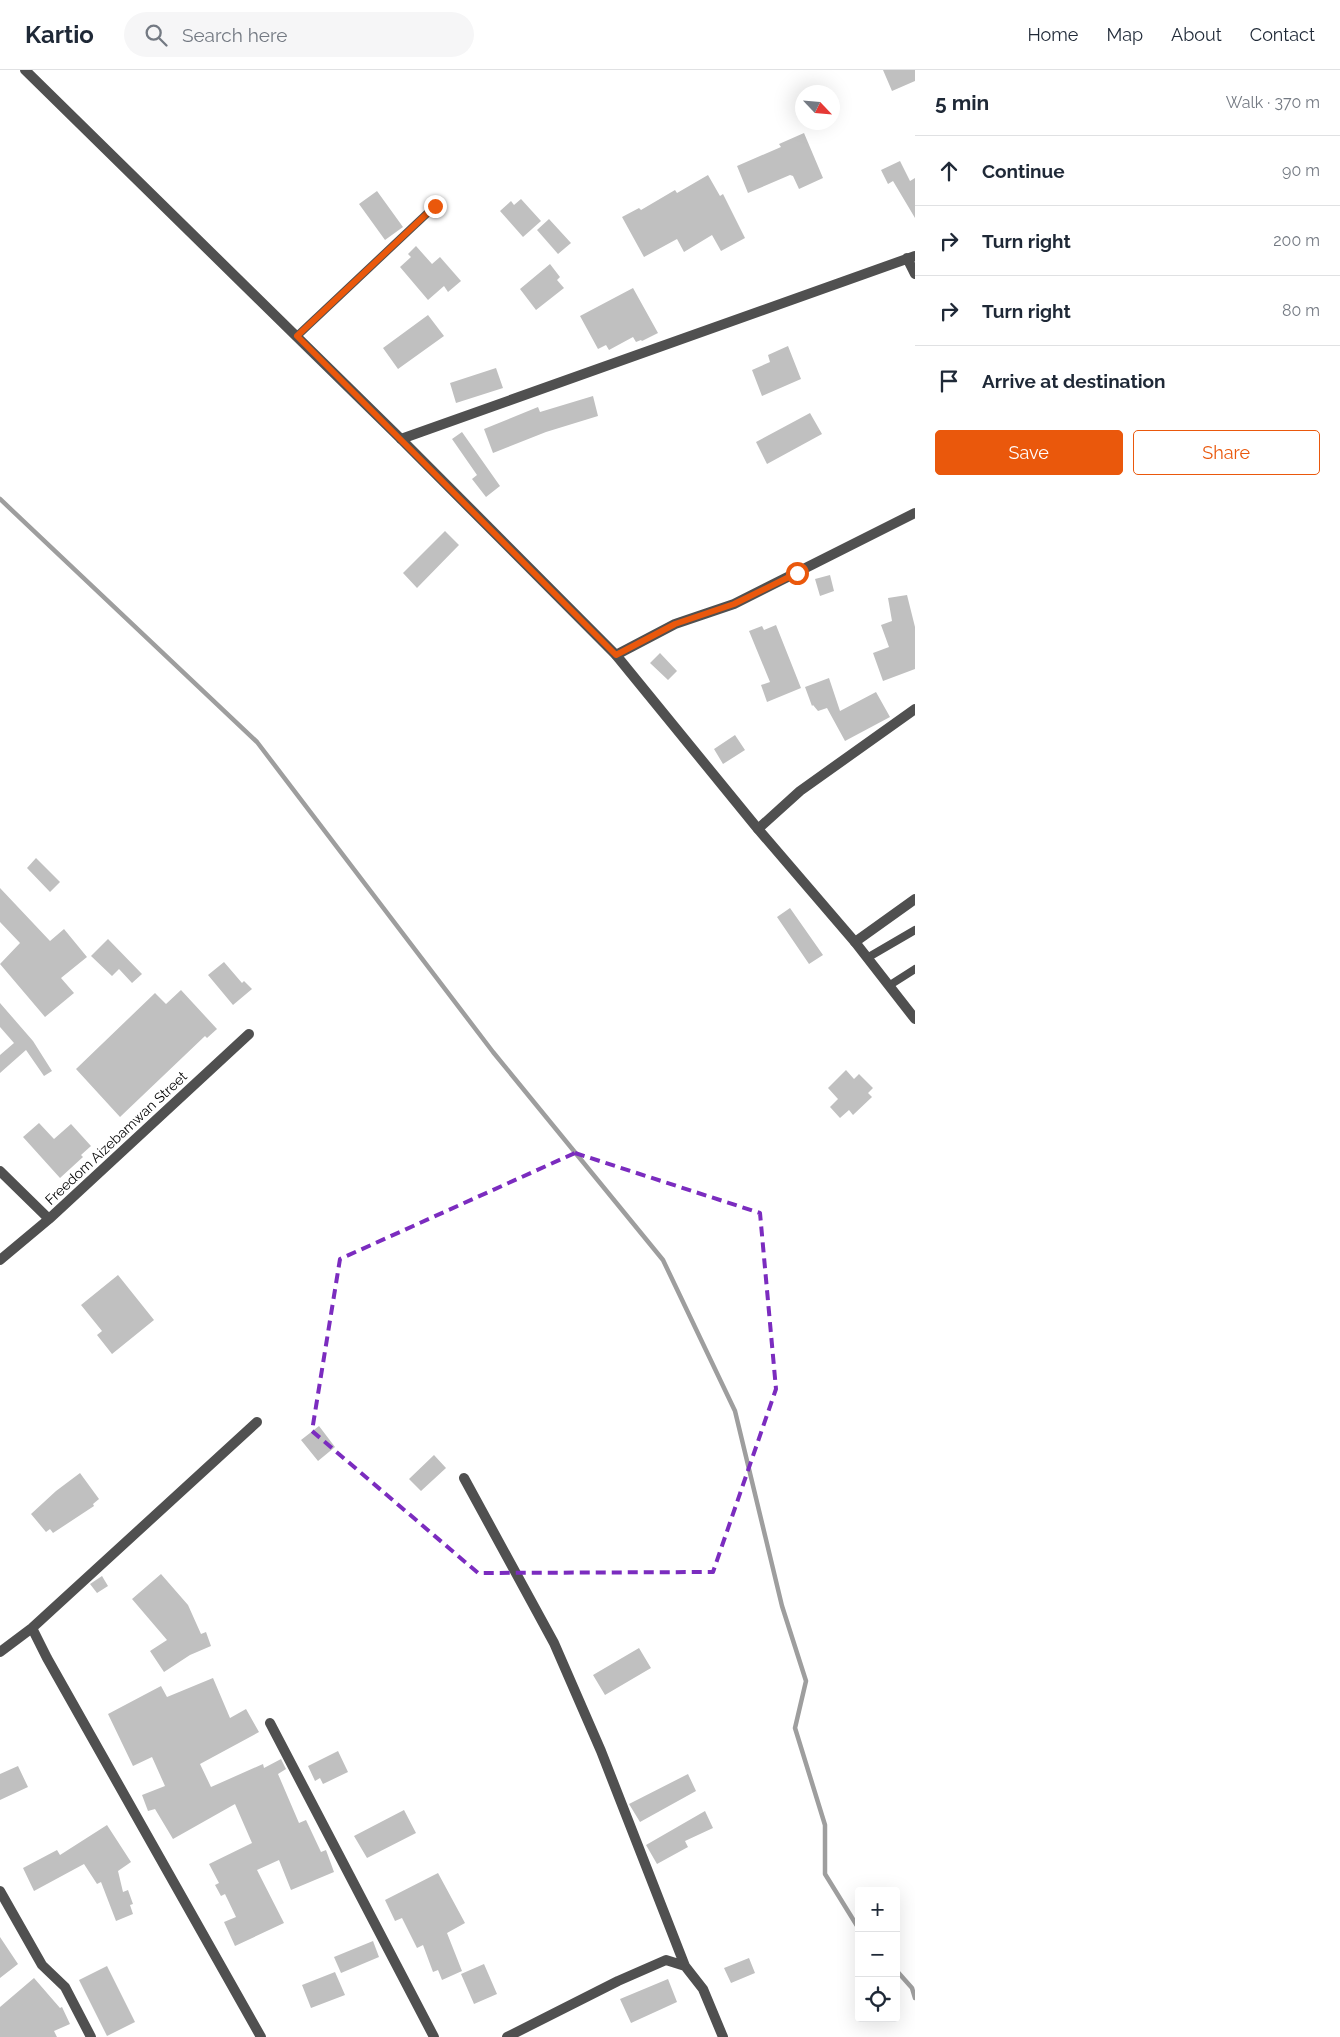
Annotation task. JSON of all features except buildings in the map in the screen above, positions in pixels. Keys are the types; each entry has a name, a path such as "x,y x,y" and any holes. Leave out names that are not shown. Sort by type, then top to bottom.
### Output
{"street":[{"path":"25,70 297,336 616,655 758,829 855,942 915,1019"},
{"path":"401,439 911,257 915,274"},
{"path":"616,655 675,624 734,604 915,513"},
{"path":"758,829 800,792 915,709"},
{"path":"855,942 915,899"},
{"name":"Freedom Aizebamwan Street","path":"0,1260 48,1219 249,1034"},
{"path":"0,1171 48,1219"},
{"path":"0,1652 32,1628 257,1422"},
{"path":"464,1478 554,1643 601,1751 685,1966 703,1989 723,2037"},
{"path":"32,1628 47,1658 261,2037"},
{"path":"270,1723 434,2037"},
{"path":"0,1891 42,1964 65,1987 91,2037"},
{"path":"507,2037 618,1980 666,1960 685,1966"}],"lane":[{"path":"297,336 435,206"},
{"path":"867,958 915,930"},
{"path":"890,985 915,969"}],"highlighted area":[{"path":"575,1153 760,1213 776,1389 713,1572 478,1573 312,1431 340,1259"}],"waterway":[{"path":"0,499 257,742 493,1052 663,1260 735,1411 782,1606 806,1681 795,1728 825,1825 825,1874 855,1923"},
{"path":"900,1974 912,1988 915,1998"}],"route":[{"path":"435,206 297,336 616,655 675,624 734,604 797,573"}]}
